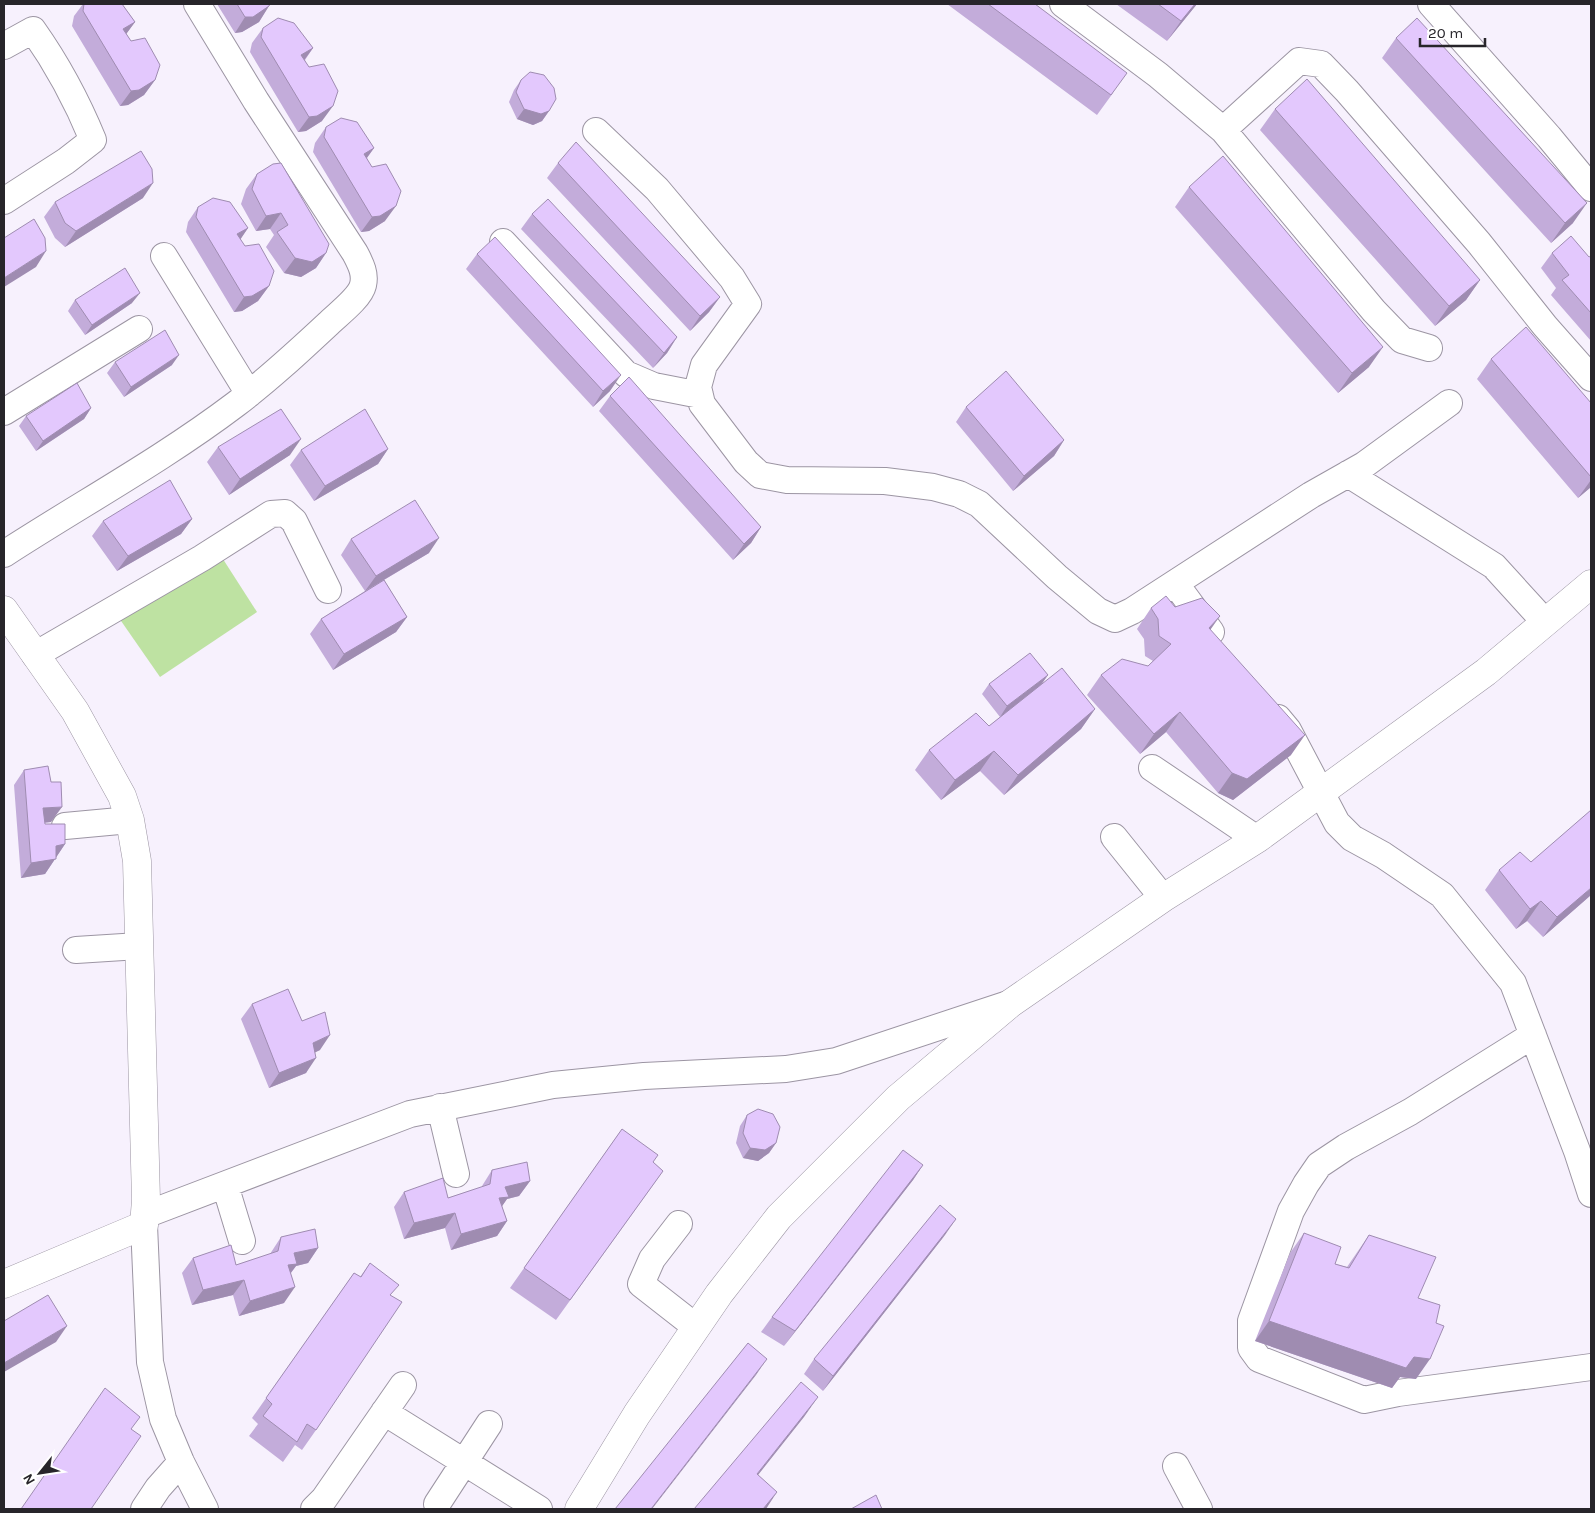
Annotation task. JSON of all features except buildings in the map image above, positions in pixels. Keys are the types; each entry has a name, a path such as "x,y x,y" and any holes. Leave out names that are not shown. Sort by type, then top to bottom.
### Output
{"street":[{"path":"4,554 160,457 249,394 268,379 356,297 363,286 363,270 355,253 197,4"},
{"path":"1063,4 1158,75 1223,130 1374,311 1402,340 1429,348"},
{"path":"1431,4 1549,137 1591,188"},
{"path":"4,46 33,30 80,109 93,140 66,161 4,201"},
{"path":"1223,130 1299,61 1321,64 1480,243 1545,326 1591,378"},
{"path":"596,131 657,189 732,278 748,304 704,365 698,387 702,404 746,462 760,475 786,480 884,481 933,487 959,494 979,504 1057,577 1098,611 1115,619 1132,611 1311,495 1364,465 1449,403"},
{"path":"503,242 626,374 654,386 700,395"},
{"path":"164,256 249,394"},
{"path":"4,412 139,329"},
{"path":"1348,474 1494,566 1545,622"},
{"path":"35,655 202,558 272,514 285,512 294,521 328,590"},
{"path":"1176,583 1227,654"},
{"path":"579,1509 637,1414 719,1294 779,1217 898,1098 1011,1003 1163,898 1257,839 1486,672 1591,584"},
{"path":"4,610 75,711 122,796 130,820 137,860 150,1362 163,1418 181,1462 206,1509"},
{"path":"1263,700 1288,730 1337,823 1352,838 1383,855 1442,895 1512,983 1577,1151 1591,1194"},
{"path":"1152,768 1257,839"},
{"path":"65,826 130,820"},
{"path":"1114,837 1163,898"},
{"path":"76,950 139,946"},
{"path":"4,1284 225,1185 410,1114 553,1085 644,1076 786,1070 836,1061 1011,1003"},
{"path":"1533,1036 1410,1112 1346,1147 1319,1165 1291,1211 1251,1321 1251,1348 1259,1359 1364,1400 1398,1393 1591,1368"},
{"path":"440,1107 456,1174"},
{"path":"225,1185 242,1241"},
{"path":"679,1224 652,1259 641,1284 696,1327"},
{"path":"314,1509 324,1499 403,1385"},
{"path":"384,1412 539,1509"},
{"path":"437,1504 489,1424"},
{"path":"144,1509 158,1488 181,1462"},
{"path":"1176,1466 1199,1509"}],"green space":[{"path":"221,556 257,612 160,677 119,618"}]}
